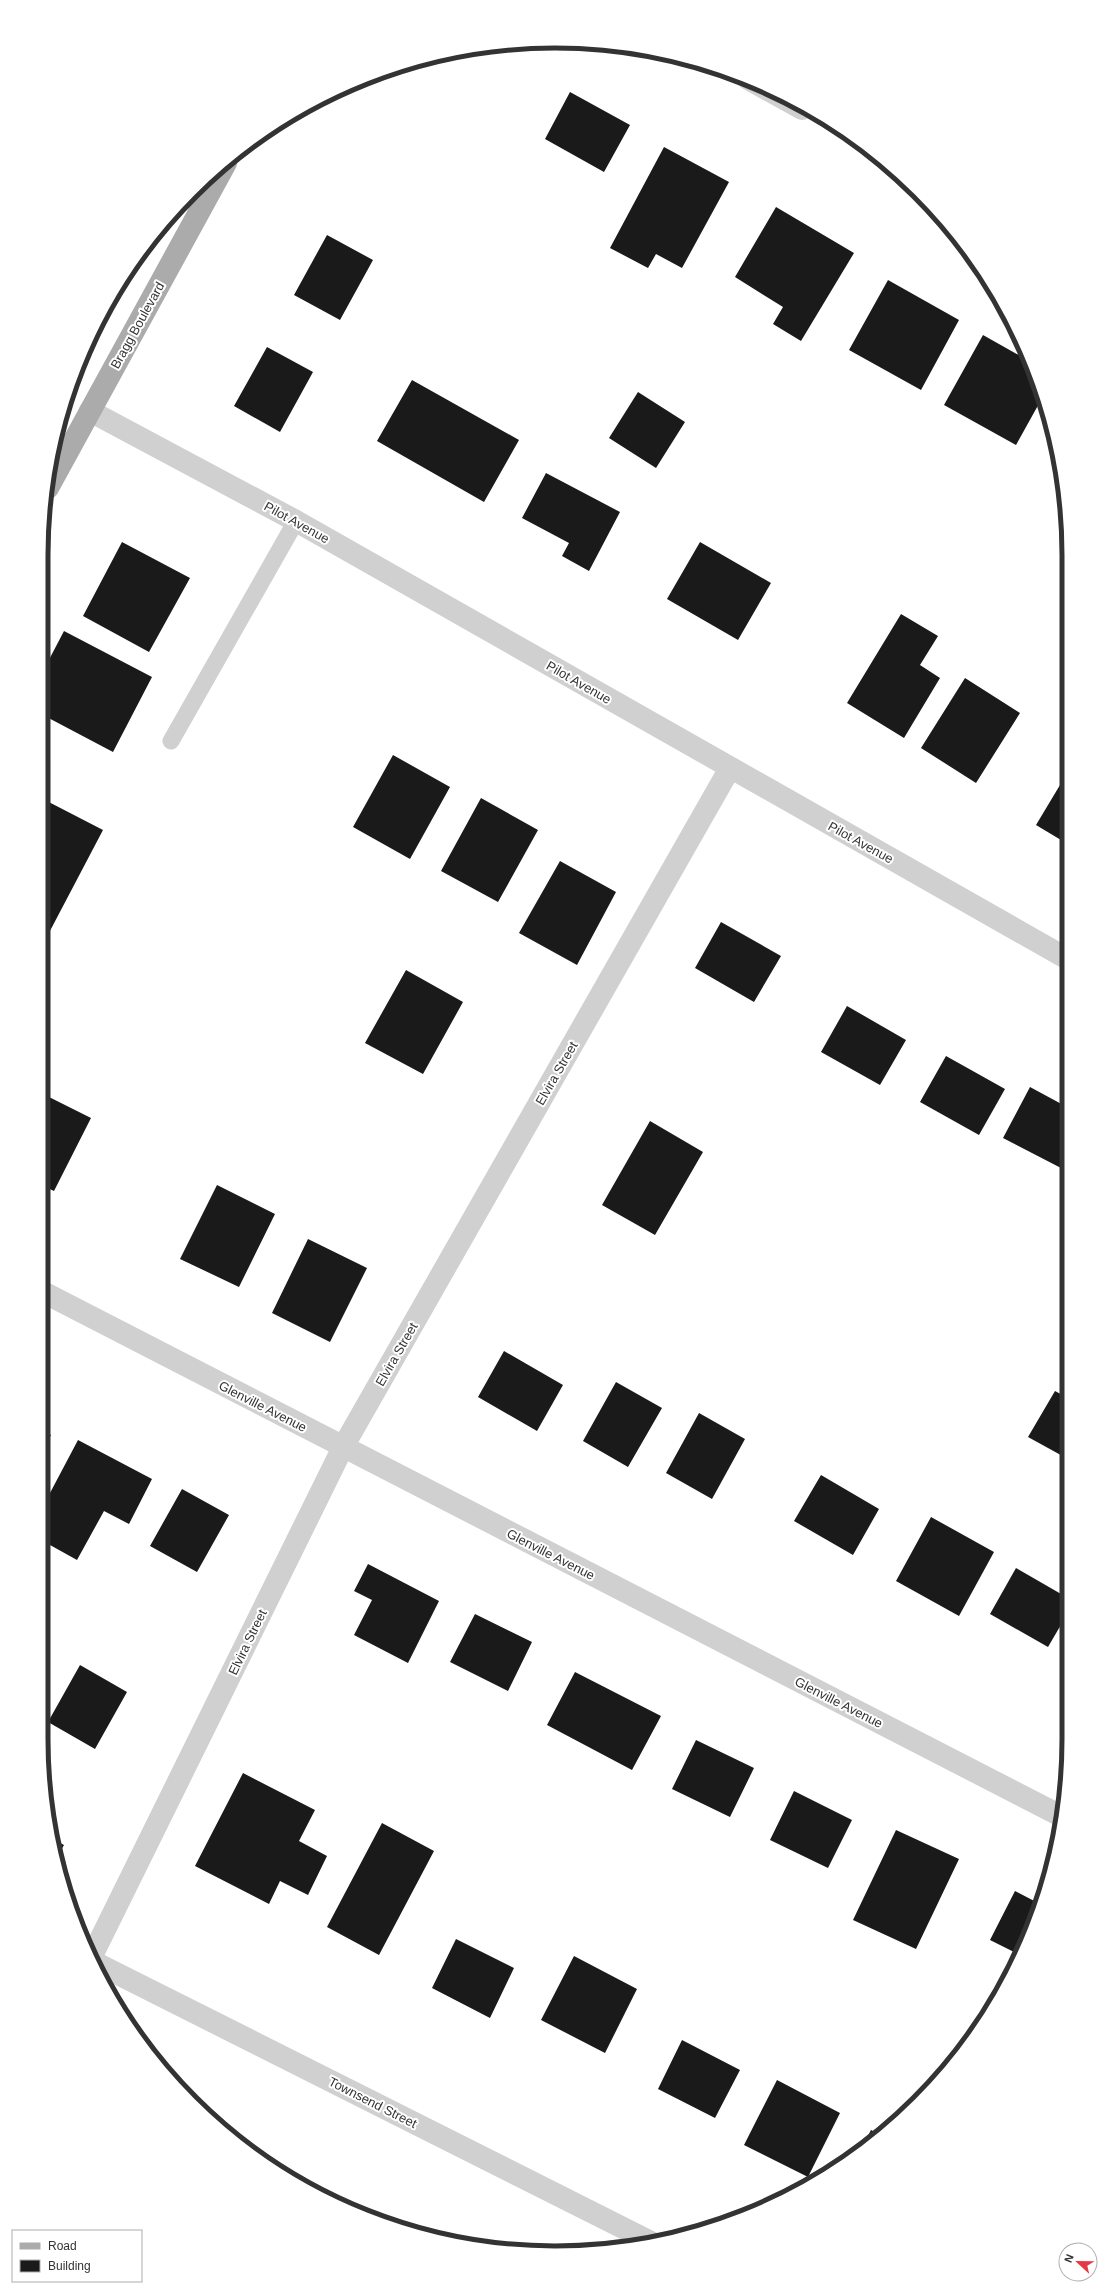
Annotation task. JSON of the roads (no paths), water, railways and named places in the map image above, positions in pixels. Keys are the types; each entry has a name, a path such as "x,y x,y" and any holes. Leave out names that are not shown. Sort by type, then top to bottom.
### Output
{"main road":[{"name":"Bragg Boulevard","path":"54,476 219,176"}],"street":[{"name":"Pilot Avenue","path":"90,411 296,521 1062,956"},
{"name":"Elvira Street","path":"95,1951 343,1447 730,768"},
{"name":"Glenville Avenue","path":"48,1295 343,1447 1057,1810"},
{"name":"Townsend Street","path":"102,1966 643,2238"}],"lane":[{"path":"171,741 296,521"}]}
